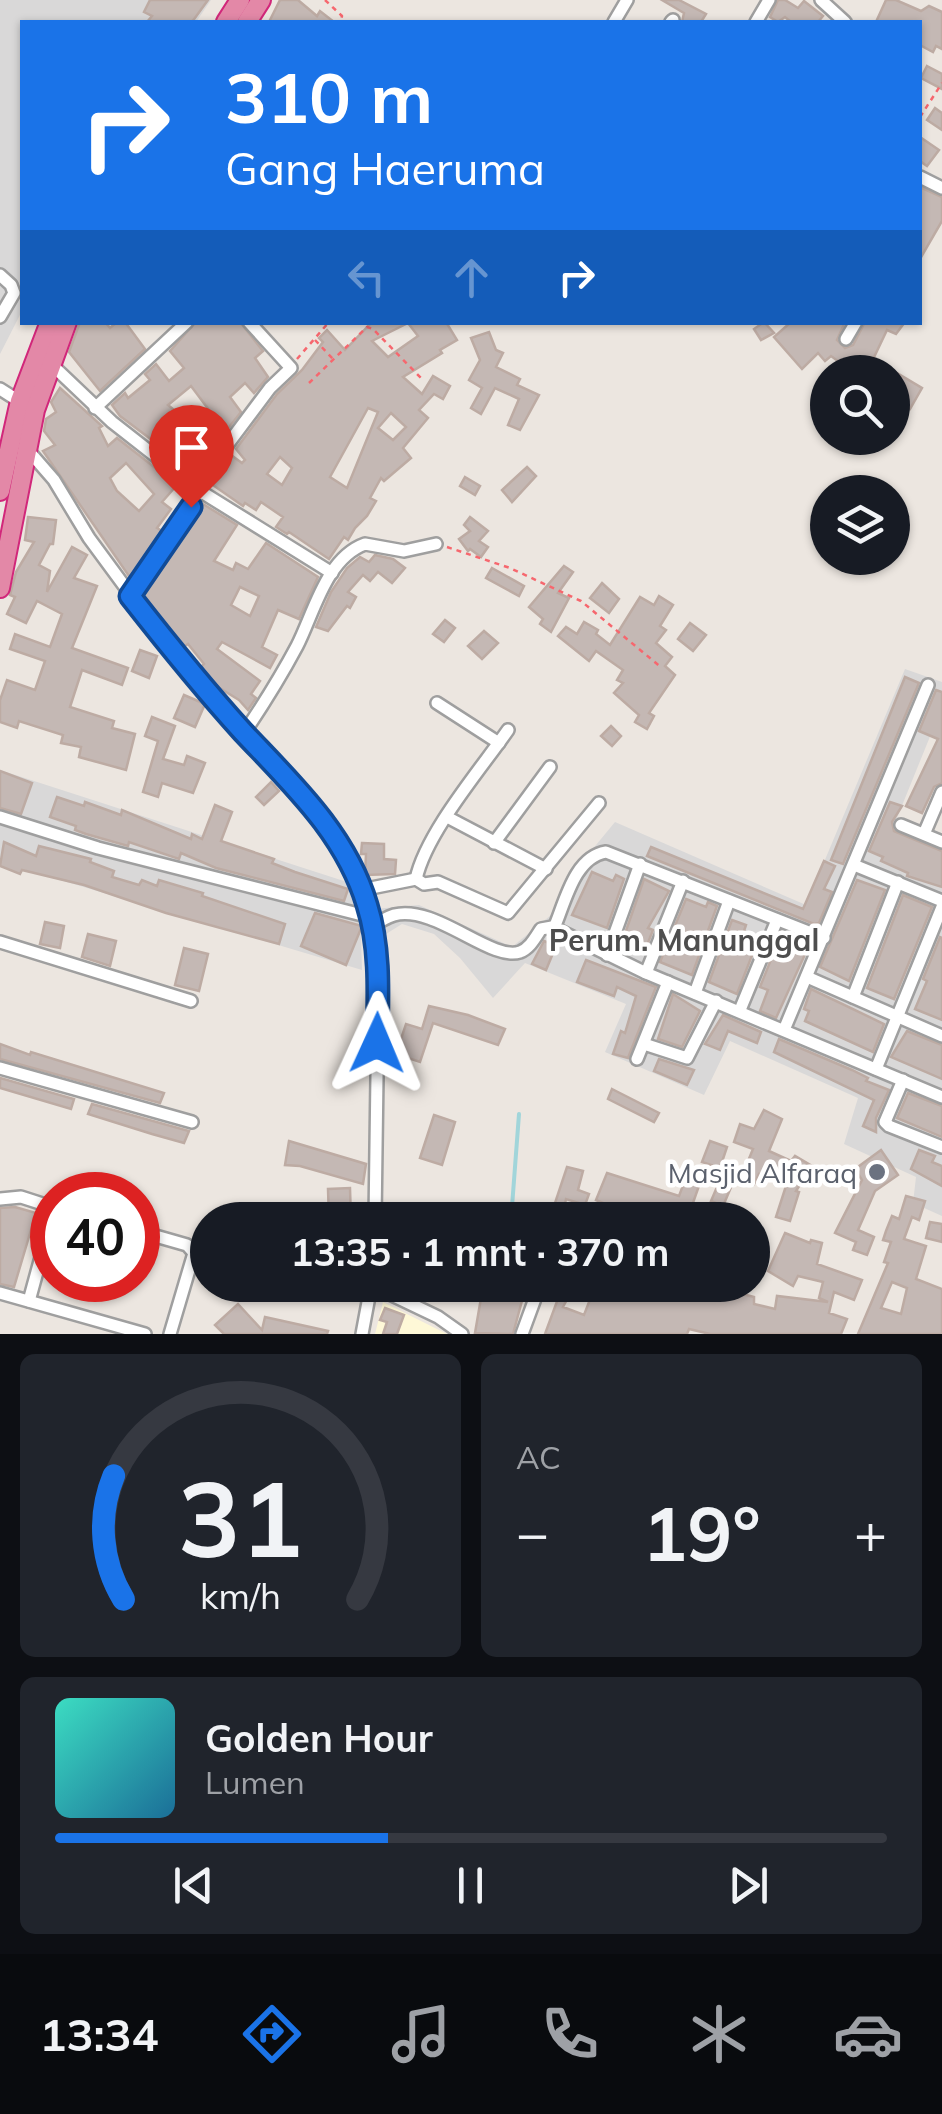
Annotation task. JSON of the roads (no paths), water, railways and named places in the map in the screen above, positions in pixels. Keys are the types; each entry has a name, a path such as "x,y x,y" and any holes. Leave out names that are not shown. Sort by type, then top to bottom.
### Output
{"highway":[{"path":"0,491 18,442 49,325"},
{"path":"27,406 51,364 66,325"},
{"path":"0,588 18,442"}],"street":[{"path":"821,0 843,20"},
{"path":"0,275 11,285 14,295 0,317"},
{"path":"95,408 184,325"},
{"path":"130,596 197,490 270,388 291,368 252,325"},
{"path":"846,339 854,325"},
{"path":"51,364 95,408 197,490 332,574"},
{"path":"0,390 27,406"},
{"path":"18,442 54,480 130,596 244,733 310,802 336,840 361,890 372,921 378,1004 375,1202"},
{"path":"244,733 287,664 332,574 359,546 370,544 404,552 436,544"},
{"path":"784,1030 928,685"},
{"path":"437,703 499,743"},
{"path":"416,879 446,817 508,730"},
{"path":"494,844 550,767"},
{"path":"924,834 942,792"},
{"path":"361,890 416,879 424,884 438,882 508,913 599,803"},
{"path":"0,817 98,848 372,921 395,915 415,916 441,923 509,953 527,948 541,929 554,928 646,973 942,1097"},
{"path":"446,817 546,869"},
{"path":"901,825 942,842"},
{"path":"554,928 579,871 588,859 606,852 824,938"},
{"path":"607,955 640,864"},
{"path":"854,866 942,904 876,1069"},
{"path":"646,973 683,881"},
{"path":"853,996 898,882"},
{"path":"695,993 729,901"},
{"path":"740,1010 777,920"},
{"path":"0,942 191,1001"},
{"path":"807,977 942,1036"},
{"path":"637,1059 668,982"},
{"path":"644,1044 687,1058 716,1001"},
{"path":"0,1068 192,1122"},
{"path":"903,1080 885,1122 942,1147"},
{"path":"0,1199 30,1200"},
{"path":"160,1237 187,1245 194,1252 170,1334"},
{"path":"0,1292 145,1334"},
{"path":"28,1301 30,1294"},
{"path":"362,1334 368,1302"},
{"path":"404,1302 462,1334"},
{"path":"522,1334 534,1302"}],"waterway":[{"path":"512,1202 519,1114"}],"place":[{"name":"Masjid Alfaraq","path":"877,1172"}],"district":[{"name":"Perum. Manunggal","path":"684,940"}]}
